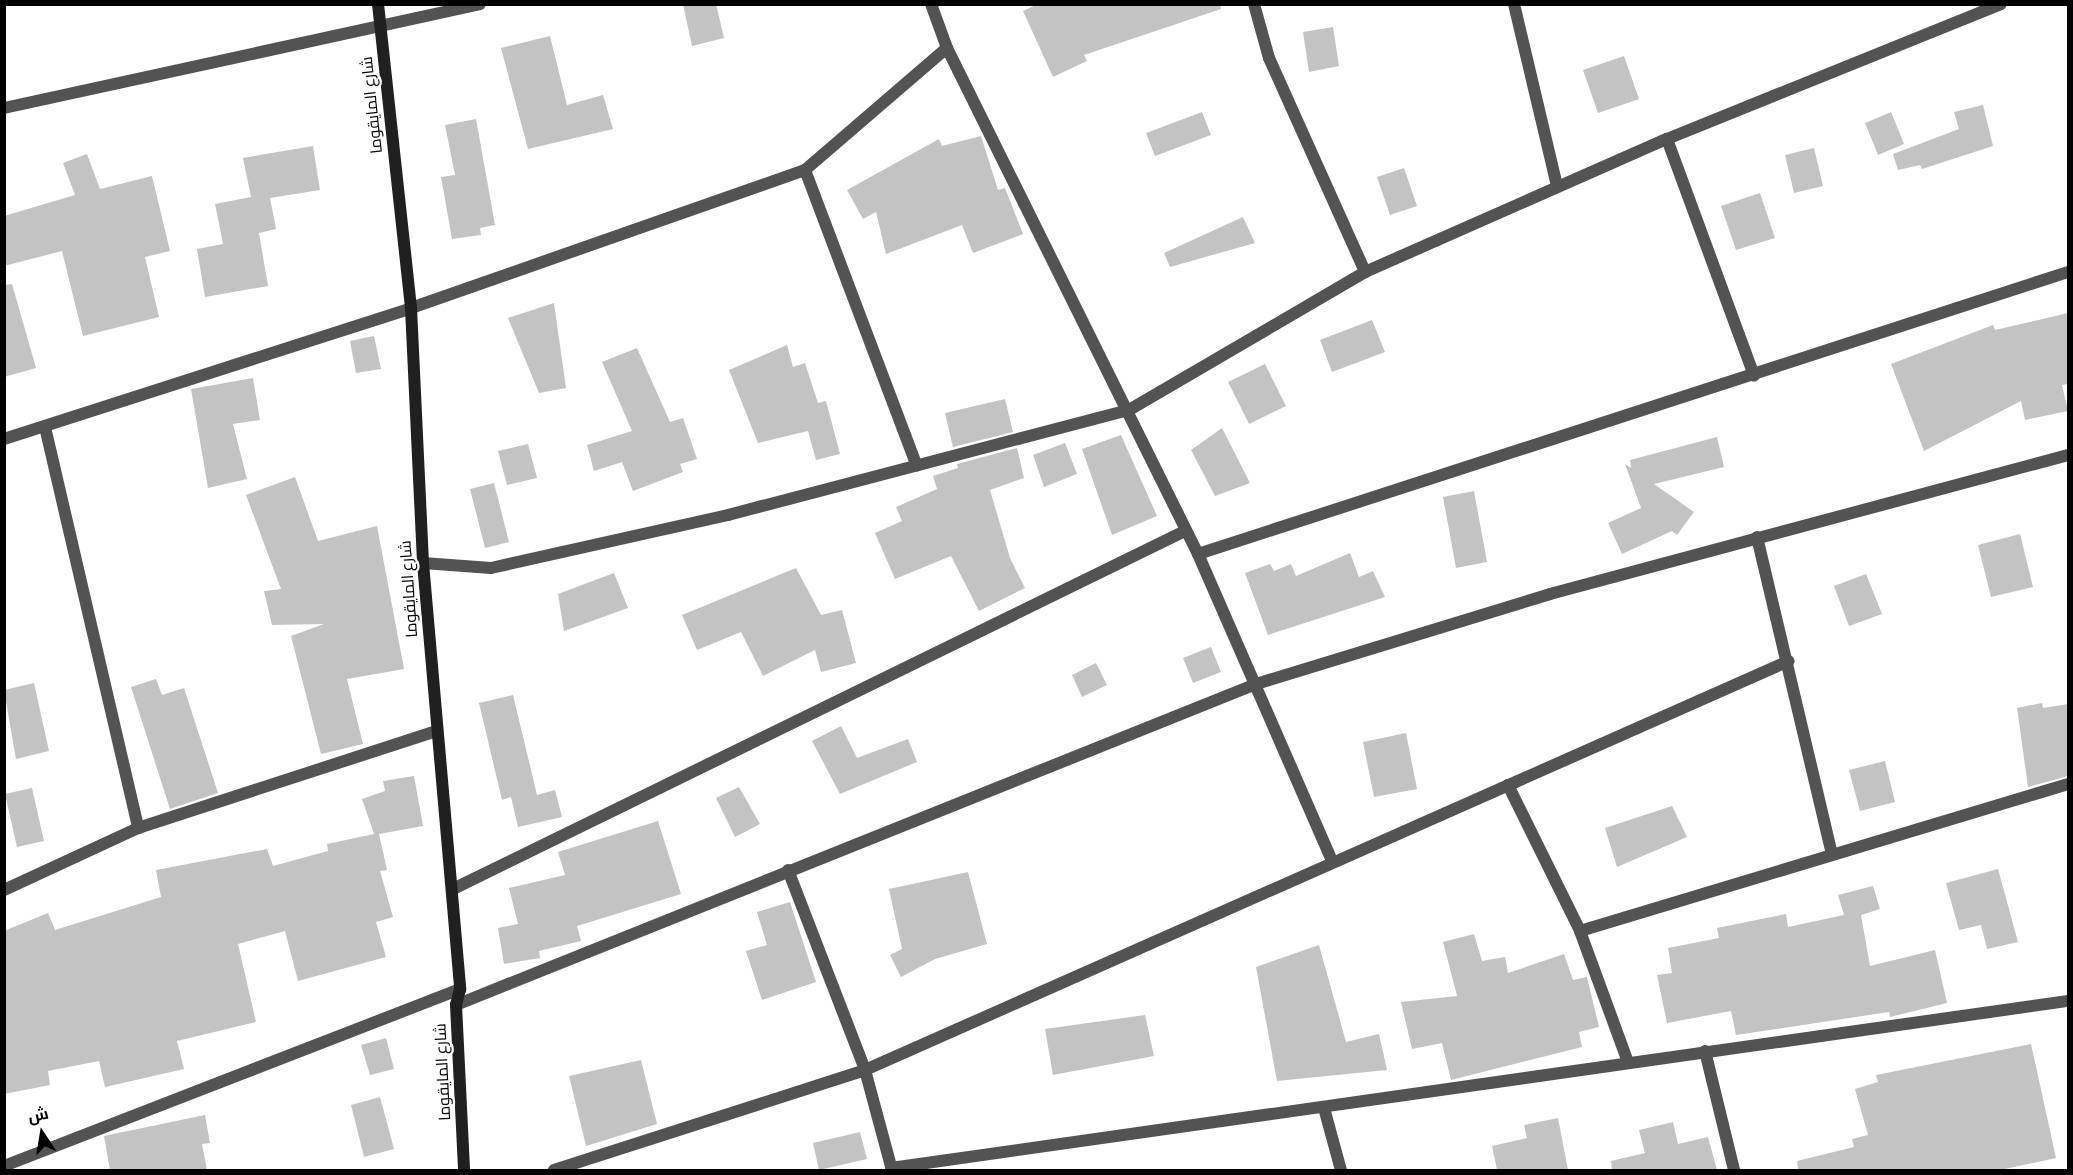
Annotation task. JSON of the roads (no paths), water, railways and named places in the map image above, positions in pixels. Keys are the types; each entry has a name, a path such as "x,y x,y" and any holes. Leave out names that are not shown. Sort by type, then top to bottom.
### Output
{"street":[{"name":"شارع المايقوما","path":"378,4 411,308 423,563 460,989 456,1005 464,1170"},
{"path":"4,108 480,4"},
{"path":"931,4 948,48 1129,410 1198,554 1332,860"},
{"path":"1254,4 1269,58 1365,272"},
{"path":"1514,4 1557,186"},
{"path":"423,563 491,568 917,466 1129,410 1365,272 1667,139 2001,4"},
{"path":"4,439 411,308 805,170 948,48"},
{"path":"1667,139 1754,375"},
{"path":"805,170 917,466"},
{"path":"1198,554 2068,272"},
{"path":"45,427 138,828"},
{"path":"456,1005 1256,684 1757,537 2068,455"},
{"path":"453,889 1185,531"},
{"path":"1757,537 1790,661 1832,854"},
{"path":"554,1170 865,1070 1332,860 1790,661"},
{"path":"4,890 138,828 436,731"},
{"path":"1580,931 2068,784"},
{"path":"1508,785 1580,931 1628,1062"},
{"path":"788,870 865,1070 892,1169 1628,1062 2068,1001"},
{"path":"4,1166 460,989"},
{"path":"1705,1051 1734,1170"},
{"path":"1324,1108 1341,1170"}]}
